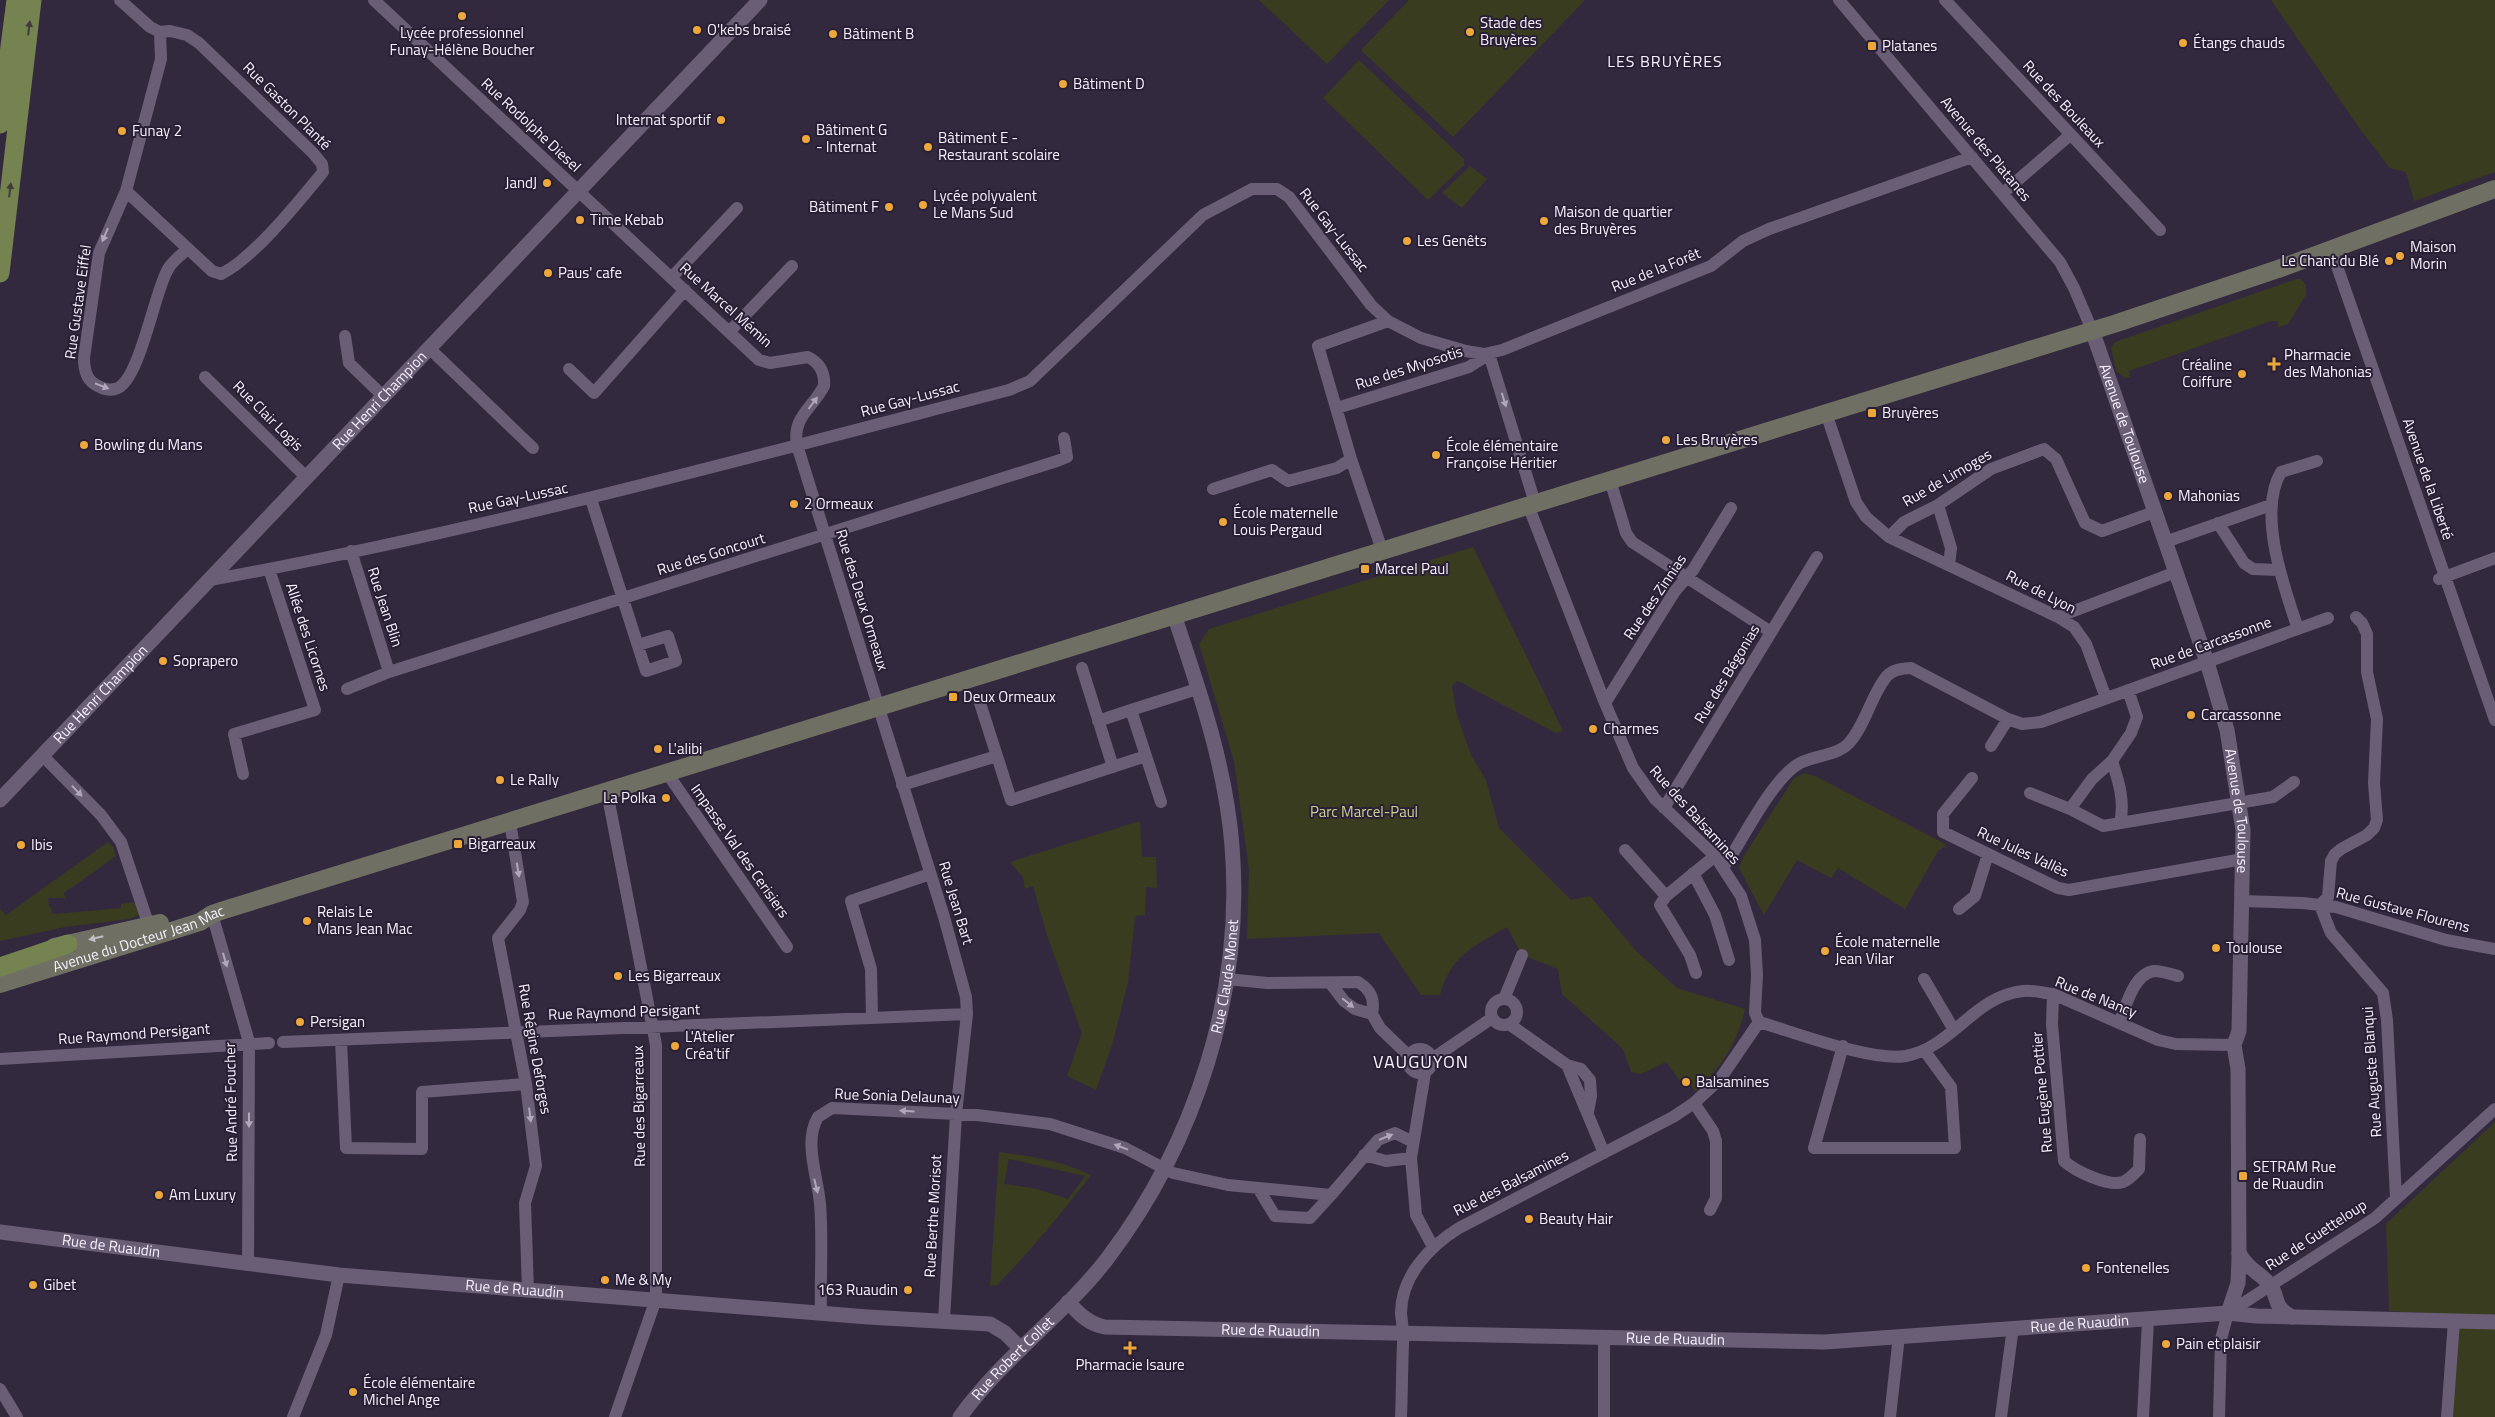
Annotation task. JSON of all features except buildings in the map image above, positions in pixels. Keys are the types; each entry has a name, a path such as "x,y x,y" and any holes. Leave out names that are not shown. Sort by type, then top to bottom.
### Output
{"main road":[{"path":"0,124 16,0"},
{"path":"0,273 32,0"},
{"path":"212,914 2092,330 2331,250 2495,189"},
{"name":"Avenue du Docteur Jean Mac","path":"0,959 195,914 212,914"},
{"name":"Avenue du Docteur Jean Mac","path":"0,984 200,922 212,914"},
{"path":"0,967 68,944"}],"street":[{"name":"Rue Gaston Planté","path":"120,0 150,27 160,32 170,31 187,35 204,48 313,153 322,164 323,172 282,220 233,268 221,274 212,271 126,191"},
{"name":"Rue Rodolphe Diesel","path":"374,0 579,191"},
{"name":"Rue Henri Champion","path":"0,800 384,398 760,0"},
{"name":"Avenue des Platanes","path":"1839,0 2060,262 2074,288 2092,330"},
{"name":"Rue des Bouleaux","path":"1944,0 2160,230"},
{"path":"126,191 161,59 160,32"},
{"path":"2003,194 2070,135"},
{"name":"Rue de la Forêt","path":"1490,354 1711,266 1743,241 1769,229 1972,157"},
{"name":"Rue Gay-Lussac","path":"210,580 269,569 591,499 1009,390 1030,381 1203,215 1239,194 1252,189 1277,188 1289,197 1371,305 1388,321 1406,332 1434,343 1466,351 1490,354"},
{"name":"Rue Gustave Eiffel","path":"126,191 99,253 84,358 85,370 90,381 100,387 112,390 120,387 126,380 138,358 159,288 168,268 188,249"},
{"name":"Rue Marcel Mémin","path":"579,191 759,360 770,363 808,357 820,368 824,386 797,422 794,432 797,445"},
{"path":"671,278 737,208"},
{"name":"Avenue de la Liberté","path":"2331,250 2442,577 2495,720"},
{"path":"730,332 792,266"},
{"path":"569,369 594,392 685,290"},
{"path":"1382,550 1350,459 1318,346 1388,321"},
{"name":"Avenue de Toulouse","path":"2092,330 2207,662 2227,730 2239,802 2243,859 2239,1031 2234,1045 2238,1069 2239,1252 2238,1283 2228,1313"},
{"path":"344,336 349,363 384,398"},
{"path":"430,349 534,448"},
{"name":"Rue des Myosotis","path":"1337,408 1469,367 1490,354"},
{"name":"Rue des Balsamines","path":"1401,1417 1403,1334 1401,1312 1409,1282 1417,1266 1433,1247 1459,1228 1673,1117 1694,1103 1720,1079 1759,1022 1755,1013 1757,956 1754,935 1741,896 1715,856 1648,791 1633,768 1605,703 1532,504 1490,354"},
{"name":"Rue Clair Logis","path":"205,377 307,478"},
{"name":"Rue de Lyon","path":"1826,413 1856,502 1866,517 1889,537 2058,617 2074,627 2086,644 2106,698"},
{"name":"Rue des Goncourt","path":"347,689 389,672 1057,461 1067,457 1064,438"},
{"name":"Rue des Deux Ormeaux","path":"797,445 878,707"},
{"name":"Rue de Limoges","path":"1889,537 1904,522 1938,505 1990,469 2044,449 2056,459 2085,523 2090,527 2102,531 2154,512"},
{"path":"1212,489 1272,470 1288,481 1337,468 1350,459"},
{"path":"2298,629 2278,570 2271,504 2274,485 2282,472 2317,461"},
{"path":"1610,480 1626,534 1632,542 1685,579 1771,632"},
{"path":"591,499 638,645"},
{"path":"2165,542 2271,504"},
{"path":"1938,505 1952,548 1948,565"},
{"name":"Rue des Zinnias","path":"1605,703 1685,579 1693,570 1731,508"},
{"path":"2218,523 2244,563 2252,568 2278,570"},
{"name":"Rue Jean Blin","path":"351,551 389,672"},
{"name":"Rue des Bégonias","path":"1664,808 1817,557"},
{"path":"2442,577 2495,558"},
{"name":"Allée des Licornes","path":"243,774 234,734 315,710 269,569"},
{"path":"2058,617 2176,572"},
{"name":"Rue Claude Monet","path":"1068,1302 1090,1280 1108,1257 1154,1191 1165,1169 1205,1072 1228,979 1234,913 1232,846 1218,759 1174,615"},
{"path":"2320,906 2328,897 2331,862 2335,854 2367,835 2374,828 2377,820 2374,783 2377,719 2367,672 2367,634 2362,623 2356,617"},
{"name":"Rue de Carcassonne","path":"1723,867 1777,784 1787,772 1800,763 1837,751 1847,745 1857,733 1887,676 1898,669 1912,668 2008,719 2022,724 2041,722 2328,618"},
{"path":"1082,668 1113,767"},
{"path":"1098,721 1197,689"},
{"path":"2070,808 2092,779 2112,762 2131,733 2137,717 2128,690"},
{"path":"979,700 1011,800 1146,756"},
{"name":"Rue Jean Bart","path":"878,707 966,997 968,1014 956,1114"},
{"path":"1131,710 1161,802"},
{"path":"1991,746 2008,719"},
{"path":"43,756 101,815 121,842 132,868 149,926"},
{"path":"902,785 997,756"},
{"path":"2112,762 2121,791 2120,823"},
{"name":"Impasse Val des Cerisiers","path":"667,773 787,948"},
{"name":"Rue Jules Vallès","path":"1972,778 1943,814 1943,832 2058,888 2069,890 2243,859"},
{"path":"2030,793 2070,808 2103,826 2273,797 2294,782"},
{"name":"Rue des Bigarreaux","path":"607,792 656,1045 656,1299 615,1417"},
{"name":"Rue Régine Deforges","path":"510,822 523,902 520,910 498,938 526,1084 536,1166 526,1203 528,1290"},
{"path":"1625,850 1666,896"},
{"path":"1958,909 1975,896 1988,854"},
{"path":"1696,973 1690,955 1660,905 1666,896 1715,856"},
{"path":"1693,873 1718,922 1729,960"},
{"path":"872,1018 871,969 852,901 930,874"},
{"name":"Rue Gustave Flourens","path":"2242,901 2340,908 2446,940 2495,949"},
{"name":"Rue Auguste Blanqui","path":"2320,906 2331,933 2383,993 2387,1020 2396,1198"},
{"name":"Rue André Foucher","path":"212,914 249,1042 248,1264"},
{"path":"1504,999 1522,955"},
{"path":"2120,1023 2137,983 2144,974 2155,971 2178,976"},
{"path":"1228,979 1331,984 1358,982 1370,993 1374,1004 1372,1014 1380,1028 1409,1056 1410,1069 1417,1074 1426,1073"},
{"path":"1924,979 1954,1030"},
{"path":"1331,984 1344,1001 1355,1009 1372,1014"},
{"name":"Rue de Nancy","path":"1759,1022 1874,1056 1892,1057 1924,1050 1941,1042 1980,1008 2002,996 2024,991 2053,994 2158,1040 2176,1044 2234,1045"},
{"name":"Rue Eugène Pottier","path":"2053,994 2052,1024 2064,1161 2074,1170 2103,1180 2116,1183 2124,1182 2139,1169 2140,1139"},
{"path":"1492,1018 1493,1004 1504,999 1511,1001 1516,1008 1516,1018 1509,1024"},
{"name":"Rue Raymond Persigant","path":"283,1042 968,1014"},
{"path":"1492,1018 1499,1024 1509,1024 1567,1065 1580,1070 1590,1080 1588,1112 1604,1153"},
{"path":"1432,1059 1492,1018"},
{"path":"341,1040 346,1148 422,1149 422,1092 526,1084"},
{"name":"Rue Raymond Persigant","path":"0,1059 249,1042 269,1043"},
{"path":"1843,1046 1814,1148 1955,1148 1951,1087 1924,1050"},
{"path":"1409,1056 1414,1051 1422,1049 1429,1052 1432,1059 1431,1067 1426,1073 1421,1110 1411,1158 1416,1215 1433,1247"},
{"path":"1694,1103 1713,1131 1716,1141 1716,1198 1710,1210"},
{"name":"Rue Sonia Delaunay","path":"821,1312 820,1204 815,1179 813,1146 814,1129 818,1117 827,1110 841,1108 1015,1118 1050,1124 1125,1148 1173,1173 1228,1185 1331,1196"},
{"name":"Rue de Guetteloup","path":"2228,1313 2358,1230 2495,1110"},
{"name":"Rue Berthe Morisot","path":"944,1320 956,1114"},
{"path":"1258,1188 1276,1216 1310,1218 1378,1140 1386,1135 1395,1133 1413,1142"},
{"path":"1364,1155 1386,1161 1411,1158"},
{"name":"Rue de Ruaudin","path":"0,1232 340,1275 868,1317 990,1324 1005,1333 1022,1349"},
{"path":"2239,1252 2248,1268 2270,1285 2275,1300 2283,1311 2292,1317"},
{"path":"293,1417 326,1335 340,1275"},
{"name":"Rue de Ruaudin","path":"1068,1302 1082,1317 1097,1326 1105,1327 1825,1342 2228,1313 2292,1317 2495,1322"},
{"name":"Rue Robert Collet","path":"960,1417 1068,1302"},
{"path":"2219,1417 2221,1339 2228,1313"},
{"path":"2143,1417 2148,1320"},
{"path":"2447,1417 2454,1321"},
{"path":"2001,1417 2013,1327"},
{"path":"1890,1417 1899,1336"},
{"path":"1604,1337 1604,1417"},
{"path":"0,1389 17,1417"}],"green space":[{"path":"1259,0 1389,0 1327,64"},
{"path":"1409,0 1585,0 1453,137 1361,50"},
{"path":"2271,0 2495,0 2495,172 2414,201 2406,172 2390,168 2362,132"},
{"path":"1359,60 1464,159 1464,165 1428,200 1323,98"},
{"path":"1470,166 1487,179 1462,208 1442,193"},
{"path":"2301,279 2306,285 2306,295 2288,324 2278,327 2278,321 2271,321 2129,371 2130,377 2125,378 2116,371 2111,348 2115,342"},
{"name":"Parc Marcel-Paul","path":"1473,547 1563,731 1556,733 1458,681 1452,685 1456,712 1471,755 1486,780 1499,828 1571,900 1590,896 1638,953 1677,988 1745,1009 1737,1034 1727,1055 1695,1092 1687,1078 1680,1081 1666,1062 1641,1074 1631,1072 1623,1049 1562,994 1558,969 1522,955 1507,927 1474,946 1457,962 1444,982 1440,995 1421,995 1379,933 1247,939 1249,869 1234,761 1199,644 1209,629"},
{"path":"1805,773 1817,777 1947,845 1938,851 1905,909 1838,868 1831,878 1797,860 1764,915 1739,868 1744,856 1794,778"},
{"path":"1140,821 1142,857 1156,857 1157,888 1146,887 1145,915 1135,916 1128,982 1113,1042 1096,1090 1067,1076 1082,1033 1047,935 1033,886 1025,889 1023,877 1010,862"},
{"path":"108,842 113,847 116,856 64,893 65,898 48,898 49,907 51,907 52,913 56,914 121,908 121,904 138,902 142,914 129,919 65,927 0,941 0,909 6,915"},
{"path":"2495,1122 2495,1417 2448,1417 2459,1315 2389,1311 2386,1224"},
{"path":"999,1152 1046,1160 1069,1166 1091,1175 1022,1259 997,1285 990,1286","holes":["1009,1159 1085,1176 1068,1199 1037,1189 1004,1184"]}],"place":[{"name":"Lycée professionnel Funay-Hélène Boucher","path":"462,16"},
{"name":"O'kebs braisé","path":"697,30"},
{"name":"Stade des Bruyères","path":"1470,32"},
{"name":"Bâtiment B","path":"833,34"},
{"name":"Étangs chauds","path":"2183,43"},
{"name":"Platanes","path":"1872,46"},
{"name":"Bâtiment D","path":"1063,84"},
{"name":"Internat sportif","path":"721,120"},
{"name":"Funay 2","path":"122,131"},
{"name":"Bâtiment G - Internat","path":"806,139"},
{"name":"Bâtiment E - Restaurant scolaire","path":"928,147"},
{"name":"JandJ","path":"547,183"},
{"name":"Lycée polyvalent Le Mans Sud","path":"923,205"},
{"name":"Bâtiment F","path":"889,207"},
{"name":"Time Kebab","path":"580,220"},
{"name":"Maison de quartier des Bruyères","path":"1544,221"},
{"name":"Les Genêts","path":"1407,241"},
{"name":"Maison Morin","path":"2400,256"},
{"name":"Le Chant du Blé","path":"2389,261"},
{"name":"Paus' cafe","path":"548,273"},
{"name":"Pharmacie des Mahonias","path":"2274,364"},
{"name":"Créaline Coiffure","path":"2242,374"},
{"name":"Bruyères","path":"1872,413"},
{"name":"Les Bruyères","path":"1666,440"},
{"name":"Bowling du Mans","path":"84,445"},
{"name":"École élémentaire Françoise Héritier","path":"1436,455"},
{"name":"Mahonias","path":"2168,496"},
{"name":"2 Ormeaux","path":"794,504"},
{"name":"École maternelle Louis Pergaud","path":"1223,522"},
{"name":"Marcel Paul","path":"1365,569"},
{"name":"Soprapero","path":"163,661"},
{"name":"Deux Ormeaux","path":"953,697"},
{"name":"Carcassonne","path":"2191,715"},
{"name":"Charmes","path":"1593,729"},
{"name":"L'alibi","path":"658,749"},
{"name":"Le Rally","path":"500,780"},
{"name":"La Polka","path":"666,798"},
{"name":"Bigarreaux","path":"458,844"},
{"name":"Ibis","path":"21,845"},
{"name":"Relais Le Mans Jean Mac","path":"307,921"},
{"name":"Toulouse","path":"2216,948"},
{"name":"École maternelle Jean Vilar","path":"1825,951"},
{"name":"Les Bigarreaux","path":"618,976"},
{"name":"Persigan","path":"300,1022"},
{"name":"L'Atelier Créa'tif","path":"675,1046"},
{"name":"Balsamines","path":"1686,1082"},
{"name":"SETRAM Rue de Ruaudin","path":"2243,1176"},
{"name":"Am Luxury","path":"159,1195"},
{"name":"Beauty Hair","path":"1529,1219"},
{"name":"Fontenelles","path":"2086,1268"},
{"name":"Me & My","path":"605,1280"},
{"name":"Gibet","path":"33,1285"},
{"name":"163 Ruaudin","path":"908,1290"},
{"name":"Pain et plaisir","path":"2166,1344"},
{"name":"Pharmacie Isaure","path":"1130,1348"},
{"name":"École élémentaire Michel Ange","path":"353,1392"}],"district":[{"name":"LES BRUYÈRES","path":"1665,61"},
{"name":"VAUGUYON","path":"1421,1062"}]}
